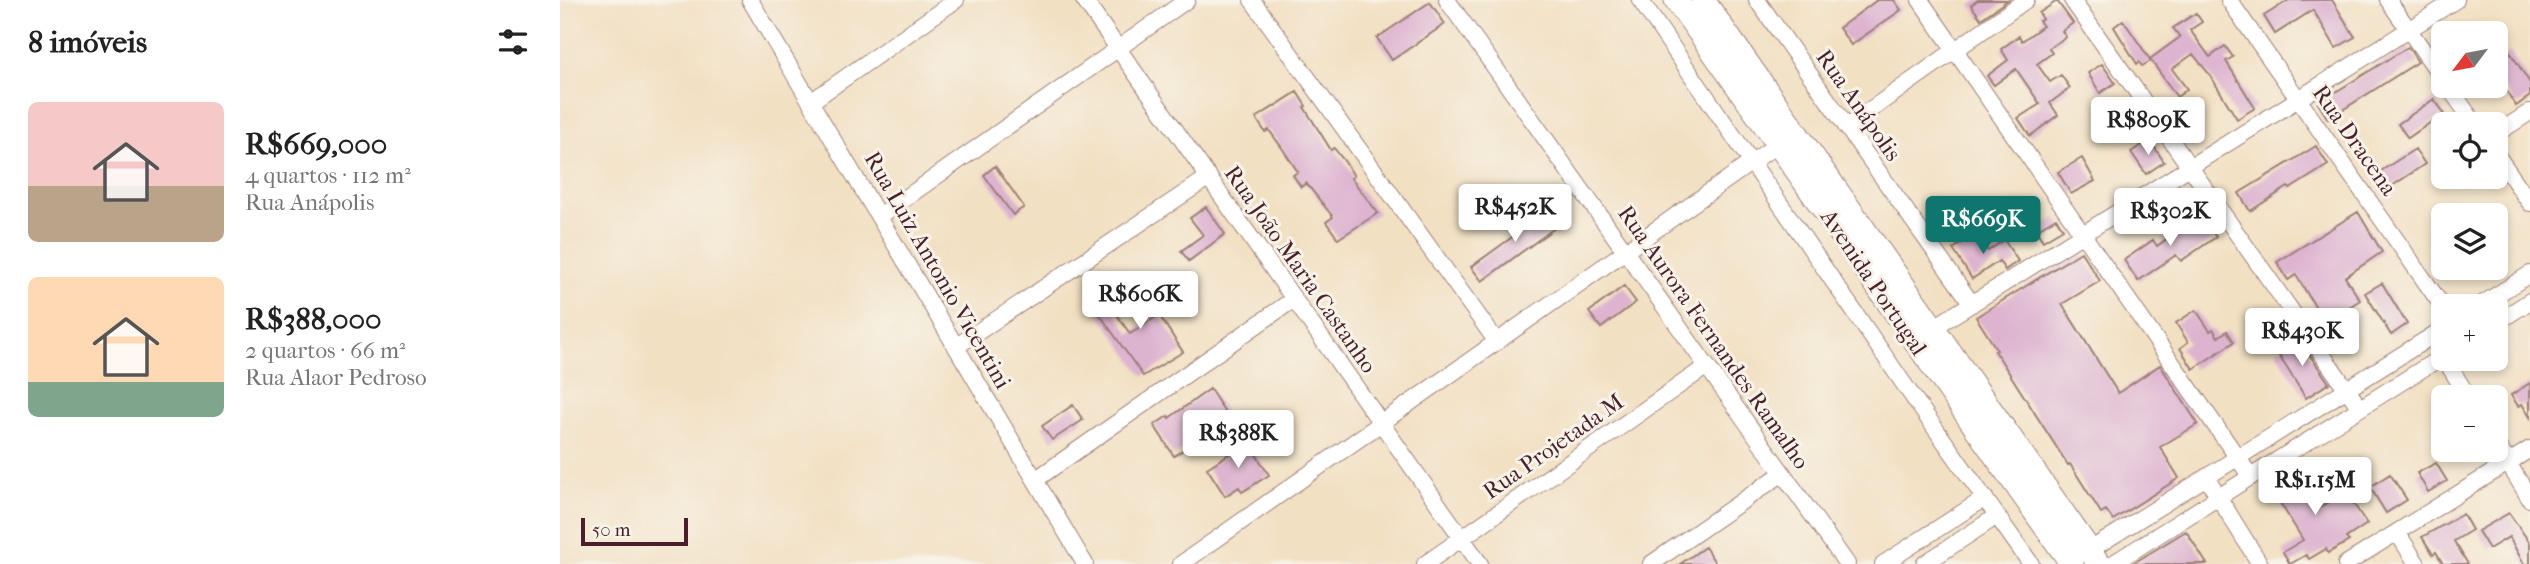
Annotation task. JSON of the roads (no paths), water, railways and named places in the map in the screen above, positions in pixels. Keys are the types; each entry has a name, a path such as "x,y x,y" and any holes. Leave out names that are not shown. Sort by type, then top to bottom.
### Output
{"main road":[{"name":"Avenida Portugal","path":"1676,0 1779,144 1919,349 2087,559"},
{"name":"Avenida Portugal","path":"1703,0 1933,328 2087,559"}],"street":[{"name":"Rua Luiz Antonio Vicentini","path":"750,0 1085,564"},
{"path":"812,101 956,0"},
{"name":"Rua João Maria Castanho","path":"1084,0 1480,564"},
{"path":"880,216 1187,0"},
{"path":"1252,0 1497,342"},
{"name":"Rua Aurora Fernandes Ramalho","path":"1447,0 1847,564"},
{"path":"1640,0 2031,564"},
{"name":"Rua Anápolis","path":"1757,0 1972,304"},
{"path":"1920,0 2251,477"},
{"path":"1846,127 2026,0"},
{"path":"2072,0 2360,408"},
{"name":"Rua Dracena","path":"2229,0 2434,294"},
{"path":"2388,0 2431,62"},
{"path":"1933,328 2456,0"},
{"path":"2508,127 2530,113"},
{"path":"1181,564 1779,144"},
{"path":"2508,171 2530,203"},
{"path":"957,346 1209,177"},
{"path":"2498,294 2530,274"},
{"path":"1035,480 1294,299"},
{"path":"2508,315 2530,301"},
{"path":"2087,559 2206,477 2431,336"},
{"path":"2112,564 2431,365"},
{"name":"Rua Projetada M","path":"1425,564 1707,366"},
{"path":"2346,564 2530,449"},
{"path":"2508,463 2530,499"},
{"path":"1651,564 1783,473"},
{"path":"2206,477 2260,564"},
{"path":"1883,564 1985,498"},
{"path":"1924,564 1997,516"},
{"path":"2397,532 2417,564"}]}
